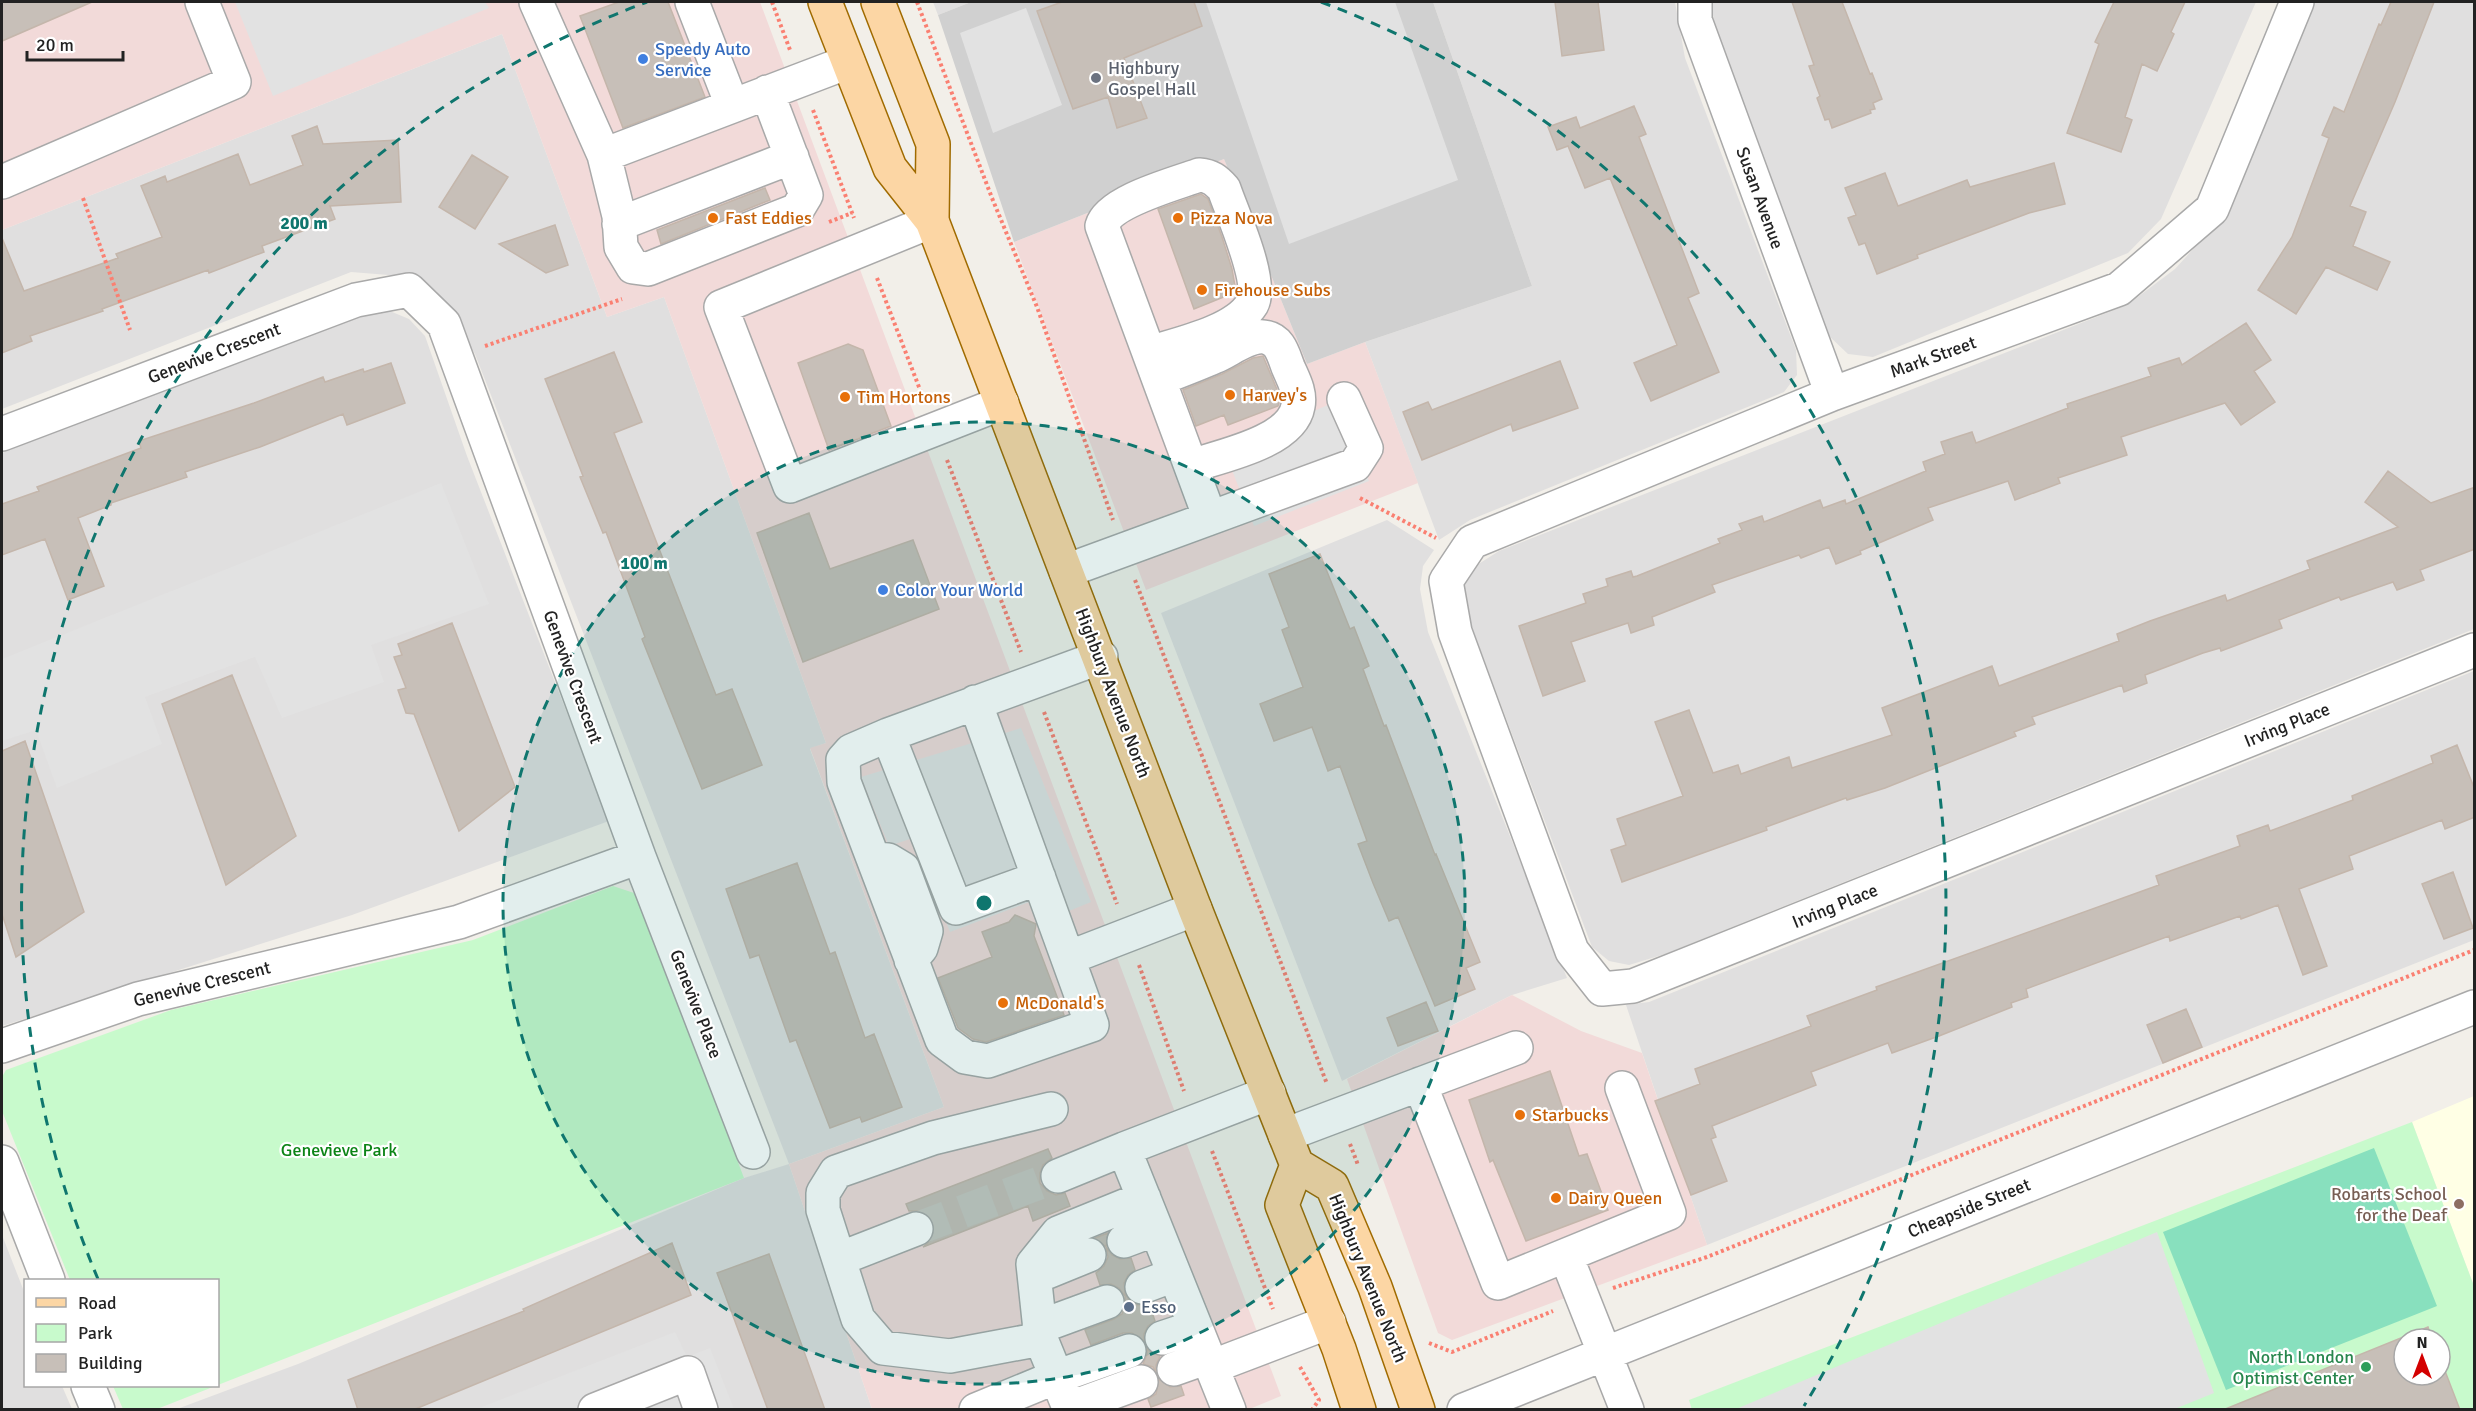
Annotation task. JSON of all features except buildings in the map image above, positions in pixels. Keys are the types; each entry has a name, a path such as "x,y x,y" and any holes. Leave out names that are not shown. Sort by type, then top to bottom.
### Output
{"main road":[{"name":"Highbury Avenue North","path":"825,2 890,168 932,221 1101,657 1195,909 1297,1165 1332,1186 1375,1287 1418,1410"},
{"name":"Highbury Avenue North","path":"878,2 933,144 932,221"},
{"path":"1297,1165 1282,1205 1329,1322 1359,1410"}],"street":[{"path":"2,182 234,82 202,2"},
{"path":"536,2 540,5 604,155 619,224 621,247 633,267 648,269 797,210 806,195 767,92"},
{"path":"692,2 732,105"},
{"name":"Susan Avenue","path":"1695,2 1695,20 1832,394"},
{"name":"Mark Street","path":"1446,581 1472,542 1832,394 2119,289 2212,209 2297,2"},
{"path":"604,155 848,62"},
{"path":"619,224 792,157"},
{"path":"1154,366 1240,316 1252,303 1255,289 1251,261 1224,189 1216,180 1208,176 1199,175 1121,205 1104,219 1102,226 1210,518"},
{"path":"932,221 721,307 790,486 1002,404"},
{"name":"Genevive Crescent","path":"2,434 356,300 409,290 444,324 639,856 459,922 138,999 2,1046"},
{"path":"1154,366 1216,356 1255,337 1264,337 1276,340 1299,392 1299,406 1293,420 1264,442 1191,466"},
{"path":"1066,571 1355,465 1366,448 1344,399"},
{"name":"Irving Place","path":"1446,581 1455,632 1572,951 1602,988 1633,986 2475,650"},
{"path":"975,702 1092,1025 988,1061 965,1057 942,1040 844,782 843,760 851,751 888,735 975,702 1101,657"},
{"path":"888,735 956,908 1039,878"},
{"name":"Genevive Place","path":"639,856 753,1152"},
{"path":"1068,958 1195,909"},
{"name":"Cheapside Street","path":"1464,1410 2475,1007"},
{"path":"1285,1135 1516,1048"},
{"path":"1420,1084 1498,1283 1669,1214 1622,1088"},
{"path":"1058,1176 1269,1093"},
{"path":"1052,1109 933,1138 836,1172 823,1193 823,1210 858,1319 883,1348 950,1356 1040,1333 1107,1302"},
{"path":"1124,1149 1209,1362 1224,1408"},
{"path":"2,1162 47,1279"},
{"path":"1141,1382 1070,1409 1040,1333 1034,1264 1058,1233 1144,1198"},
{"path":"839,1259 916,1229"},
{"path":"1124,1241 1156,1229"},
{"path":"1035,1277 1089,1255"},
{"path":"1566,1256 1627,1410"},
{"path":"1142,1287 1174,1275"},
{"path":"1174,1369 1286,1341 1329,1322"},
{"path":"1162,1338 1195,1327"},
{"path":"976,1410 1056,1377 1129,1351"},
{"path":"595,1410 688,1373 701,1410"},
{"path":"88,1387 98,1410"}],"path":[{"path":"917,2 992,198 1037,307"},
{"path":"83,198 130,330"},
{"path":"946,458 1128,934 1186,1097"},
{"path":"1354,495 1439,540"},
{"path":"1134,578 1145,574"},
{"path":"1210,1147 1286,1341 1319,1400 1312,1410"}],"shaded area":[{"path":"2,2 760,2 1281,1396 1247,1410 872,1409 789,1164 944,1107 810,748 826,743 664,297 607,317 502,34 2,230"},
{"path":"235,2 485,2 489,8 273,96"},
{"path":"933,2 971,2 938,15"},
{"path":"971,2 1433,2 1532,286 1307,364 1224,159 1014,242 938,15"},
{"path":"1206,2 1395,2 1458,180 1289,244"},
{"path":"1433,2 1675,2 1685,58 1796,350 1797,375 1784,392 1470,520 1439,540 1365,342 1532,286"},
{"path":"1711,2 2256,2 2161,219 2128,253 1873,357 1848,354 1828,335 1717,41"},
{"path":"2307,2 2474,2 2474,629 1665,954 1629,965 1609,961 1592,947 1468,617 1462,586 1477,565 1499,551 2127,305 2175,269 2206,235"},
{"path":"1026,8 1062,105 993,133 960,33"},
{"path":"502,34 607,317 664,297 826,743 810,749 944,1107 789,1164 475,354 436,291 401,276 351,272 2,409 2,230"},
{"path":"1224,159 1307,364 1365,342 1418,483 1146,590 1014,242"},
{"path":"385,309 409,319 425,336 467,456 609,821 352,915 2,1026 2,453 352,314"},
{"path":"1337,401 1369,481 1254,526 1224,450"},
{"path":"441,483 489,604 371,645 384,682 282,718 255,657 145,697 162,744 57,788 36,730 2,741 2,659"},
{"path":"1387,520 1434,550 1423,566 1420,589 1428,632 1567,978 1512,995 1342,1081 1161,613"},
{"path":"2474,671 2474,940 1707,1245 1626,1005 1649,1002"},
{"path":"1021,728 1091,902 1042,922 1032,901 950,932 913,838 889,846 861,777"},
{"path":"1512,995 1581,1031 1642,1053 1707,1245 1452,1340 1438,1333 1347,1079"},
{"name":"Robarts School for the Deaf","path":"2474,1096 2474,1286 2412,1122"},
{"path":"789,1164 872,1409 177,1409 298,1364 744,1178"},
{"path":"2157,1232 2214,1393 2172,1410 1736,1409"},
{"path":"2,1235 24,1291 24,1387 62,1387 72,1409 2,1409"},
{"path":"675,1332 687,1357 710,1348 734,1409 474,1410"}],"green space":[{"name":"Genevieve Park","path":"613,886 637,894 744,1178 219,1385 219,1279 70,1279 2,1111 2,1077 6,1070 171,1010 473,940"},
{"path":"2412,1122 2474,1286 2474,1409 1692,1410 1689,1400"},
{"path":"2374,1148 2437,1306 2226,1390 2163,1232"},
{"path":"113,1387 212,1387 157,1409 123,1409"}],"tunnel":[{"path":"916,1229 1058,1176"}],"place":[{"name":"Speedy Auto Service","path":"643,59"},
{"name":"Highbury Gospel Hall","path":"1096,78"},
{"name":"Fast Eddies","path":"713,218"},
{"name":"Pizza Nova","path":"1178,218"},
{"name":"Firehouse Subs","path":"1202,290"},
{"name":"Harvey's","path":"1230,395"},
{"name":"Tim Hortons","path":"845,397"},
{"name":"Color Your World","path":"883,590"},
{"name":"McDonald's","path":"1003,1003"},
{"name":"Starbucks","path":"1520,1115"},
{"name":"Dairy Queen","path":"1556,1198"},
{"name":"Robarts School for the Deaf","path":"2459,1204"},
{"name":"Esso","path":"1129,1307"},
{"name":"North London Optimist Center","path":"2366,1367"}]}
